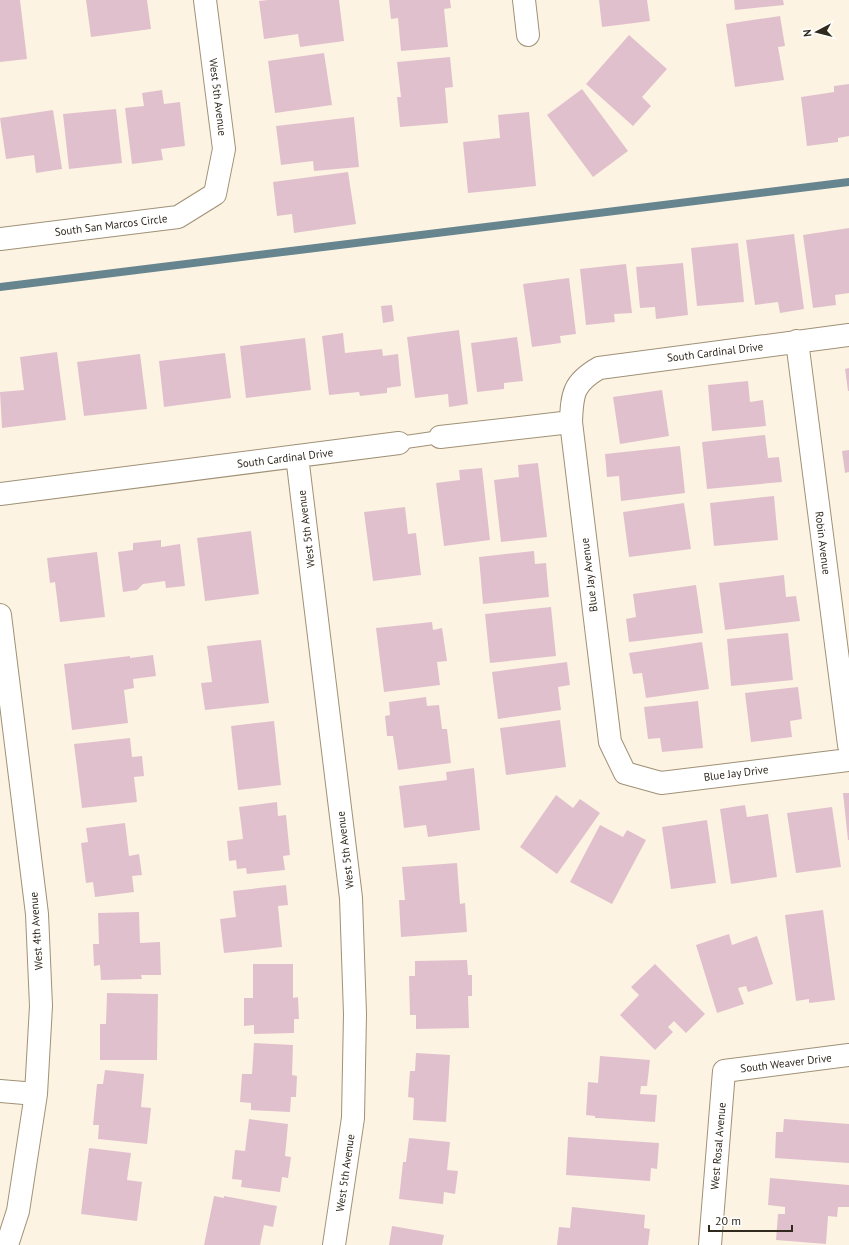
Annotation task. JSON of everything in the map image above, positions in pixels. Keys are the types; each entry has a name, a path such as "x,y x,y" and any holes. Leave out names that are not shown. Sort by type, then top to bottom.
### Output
{"street":[{"name":"West 5th Avenue","path":"206,0 224,149 215,194"},
{"path":"524,0 528,35"},
{"name":"South San Marcos Circle","path":"0,239 178,217 215,194"},
{"name":"South Cardinal Drive","path":"584,377 599,368 616,365 849,335"},
{"name":"Robin Avenue","path":"797,341 849,745"},
{"name":"Blue Jay Avenue","path":"584,377 572,397 571,422 610,742 625,773"},
{"name":"South Cardinal Drive","path":"440,437 571,422"},
{"name":"South Cardinal Drive","path":"0,494 399,443"},
{"name":"West 5th Avenue","path":"297,456 351,898 355,1014 353,1118 334,1245"},
{"name":"West 4th Avenue","path":"0,615 37,914 40,1006 36,1094 18,1211 8,1245"},
{"name":"Blue Jay Drive","path":"625,773 661,782 849,760"},
{"name":"South Weaver Drive","path":"724,1071 849,1055"},
{"name":"West Rosal Avenue","path":"710,1245 724,1071"},
{"path":"0,1091 36,1094"}],"lane":[{"name":"South Cardinal Drive","path":"399,443 440,437"}],"building":[{"path":"0,0 20,0 27,59 0,62"},
{"path":"86,0 147,0 151,29 91,37"},
{"path":"339,0 344,41 300,47 298,34 264,39 259,1"},
{"path":"389,0 450,0 451,8 444,9 448,47 401,51 398,18 391,19"},
{"path":"599,0 647,0 650,21 602,27"},
{"path":"734,0 783,0 784,5 735,10"},
{"path":"780,16 785,46 778,47 784,80 735,87 726,24"},
{"path":"629,35 667,69 642,97 651,106 633,126 586,84"},
{"path":"324,53 332,105 275,113 268,61"},
{"path":"450,57 453,87 445,88 448,123 400,127 397,97 401,97 397,62"},
{"path":"849,84 849,136 838,138 838,142 807,146 801,97 834,92 834,86"},
{"path":"582,89 628,151 593,177 547,115"},
{"path":"162,90 164,104 180,102 185,146 161,149 163,160 132,164 125,108 144,106 142,93"},
{"path":"116,109 122,163 69,169 63,114"},
{"path":"53,110 62,169 36,173 34,155 6,159 0,118"},
{"path":"529,112 536,186 468,193 463,142 500,138 498,115"},
{"path":"354,117 359,167 314,171 313,161 281,165 276,126"},
{"path":"348,172 356,224 294,233 292,214 277,216 273,182"},
{"path":"849,228 849,293 835,295 836,305 813,308 803,235"},
{"path":"794,234 804,309 780,313 778,302 755,305 746,240"},
{"path":"738,243 744,302 697,306 691,248"},
{"path":"683,263 688,315 656,319 655,307 640,308 636,267"},
{"path":"626,264 632,313 614,314 615,322 586,325 580,269"},
{"path":"569,278 576,334 560,336 561,343 532,347 523,284"},
{"path":"392,305 394,321 383,323 381,306"},
{"path":"459,330 468,404 449,407 448,394 415,398 407,337"},
{"path":"343,333 345,353 382,349 383,356 398,354 401,386 387,388 387,393 360,396 359,392 329,395 322,336"},
{"path":"517,337 523,381 504,383 504,389 477,392 471,343"},
{"path":"305,338 311,390 246,398 240,346"},
{"path":"57,352 66,420 2,428 0,392 24,390 20,357"},
{"path":"225,353 231,398 164,407 159,361"},
{"path":"140,354 147,409 84,416 77,362"},
{"path":"849,368 849,391 848,391 845,369"},
{"path":"748,381 750,402 763,400 766,426 712,431 708,385"},
{"path":"662,390 669,436 620,444 613,397"},
{"path":"765,435 768,458 779,457 782,482 707,489 702,442"},
{"path":"680,446 685,493 621,501 619,476 607,477 605,454"},
{"path":"849,450 849,472 845,473 842,451"},
{"path":"538,463 547,537 501,542 494,480 519,477 518,465"},
{"path":"482,468 490,540 444,546 436,483 460,480 459,470"},
{"path":"774,496 778,540 714,546 710,503"},
{"path":"684,503 691,549 629,557 623,512"},
{"path":"405,507 408,534 416,533 421,575 373,581 364,512"},
{"path":"251,531 259,594 205,601 197,538"},
{"path":"161,540 161,547 180,544 185,586 166,588 165,581 143,584 137,590 123,592 118,552 133,550 133,543"},
{"path":"534,551 535,564 546,563 549,597 483,604 479,557"},
{"path":"97,552 105,617 60,622 55,582 50,583 47,558"},
{"path":"784,575 786,597 796,596 800,621 725,630 719,583"},
{"path":"696,585 703,633 629,642 626,619 636,617 633,594"},
{"path":"551,607 556,656 490,663 485,614"},
{"path":"432,622 433,630 442,628 447,661 437,662 440,685 384,692 376,628"},
{"path":"788,633 793,680 731,686 727,639"},
{"path":"261,640 269,703 205,710 201,683 212,682 207,646"},
{"path":"702,642 709,689 646,698 642,673 633,674 629,653"},
{"path":"153,655 156,676 133,679 134,688 124,690 128,723 72,730 64,664 130,656 130,658"},
{"path":"567,662 570,685 558,687 561,710 498,719 492,672"},
{"path":"798,687 802,719 790,721 792,737 751,742 745,693"},
{"path":"426,697 427,706 439,705 442,729 447,729 451,763 398,770 393,736 387,736 385,716 390,715 389,702"},
{"path":"698,701 703,748 662,752 660,738 648,739 644,707"},
{"path":"560,720 566,767 506,775 500,728"},
{"path":"274,721 281,785 238,790 231,726"},
{"path":"130,738 132,757 142,756 144,776 134,777 137,802 82,808 74,744"},
{"path":"474,768 480,830 428,837 426,825 404,828 399,786 447,780 446,772"},
{"path":"843,793 849,793 849,840 848,840"},
{"path":"556,795 573,808 580,799 600,813 557,874 520,847"},
{"path":"277,802 278,816 286,815 290,855 283,856 285,870 247,874 246,868 237,869 236,860 229,861 227,841 243,839 239,807"},
{"path":"745,805 747,817 768,814 777,877 731,884 720,809"},
{"path":"832,807 841,867 796,873 787,813"},
{"path":"707,820 716,883 671,889 662,827"},
{"path":"125,823 129,856 139,854 142,875 132,876 134,892 95,897 93,882 86,883 81,843 88,842 86,828"},
{"path":"600,825 623,837 627,830 646,840 612,904 570,882"},
{"path":"457,863 460,904 465,903 467,932 401,937 399,900 405,900 402,867"},
{"path":"286,885 288,905 278,906 282,947 224,953 220,919 236,917 233,891"},
{"path":"823,910 835,1000 809,1003 809,999 796,1001 785,915"},
{"path":"139,912 140,943 160,942 161,975 141,975 142,979 101,980 100,965 94,966 93,944 99,944 98,913"},
{"path":"729,934 732,945 757,936 773,984 748,992 746,986 738,988 744,1004 717,1013 696,945"},
{"path":"467,960 468,975 472,975 472,996 468,996 469,1028 416,1029 416,1015 410,1015 409,976 415,976 415,961"},
{"path":"253,964 293,964 293,998 298,997 299,1019 294,1019 294,1033 254,1034 254,1025 244,1026 244,998 253,998"},
{"path":"655,964 705,1014 686,1033 674,1021 668,1027 673,1032 655,1050 620,1015 639,995 631,987"},
{"path":"107,993 158,994 157,1060 100,1060 100,1024 106,1024"},
{"path":"254,1043 293,1045 292,1075 297,1076 296,1097 291,1097 290,1112 251,1110 251,1103 240,1102 242,1074 252,1074"},
{"path":"416,1053 450,1055 446,1122 413,1120 414,1098 408,1097 410,1071 415,1071"},
{"path":"600,1056 650,1060 647,1086 641,1086 640,1094 657,1095 655,1122 595,1118 595,1116 586,1115 588,1082 598,1083"},
{"path":"105,1070 144,1074 141,1107 151,1108 147,1144 98,1139 99,1125 93,1125 97,1084 103,1084"},
{"path":"249,1119 288,1124 285,1156 291,1157 288,1178 282,1177 280,1192 241,1187 242,1180 232,1179 235,1150 245,1151"},
{"path":"784,1119 849,1124 849,1163 775,1158 776,1132 783,1132"},
{"path":"568,1137 659,1143 657,1169 651,1168 650,1181 566,1175"},
{"path":"409,1138 450,1142 447,1170 458,1171 455,1194 444,1192 443,1204 399,1199 403,1162 406,1162"},
{"path":"89,1148 131,1153 127,1180 142,1182 137,1221 81,1214"},
{"path":"770,1178 849,1185 849,1207 838,1207 837,1217 828,1216 826,1244 776,1240 778,1214 785,1214 785,1207 768,1205"},
{"path":"214,1196 224,1198 224,1196 277,1206 273,1227 264,1225 260,1245 204,1245"},
{"path":"572,1207 645,1215 644,1228 650,1229 648,1245 557,1245 559,1227 570,1228"},
{"path":"392,1226 444,1235 442,1245 389,1245"}],"waterway":[{"path":"0,287 849,182"}]}
